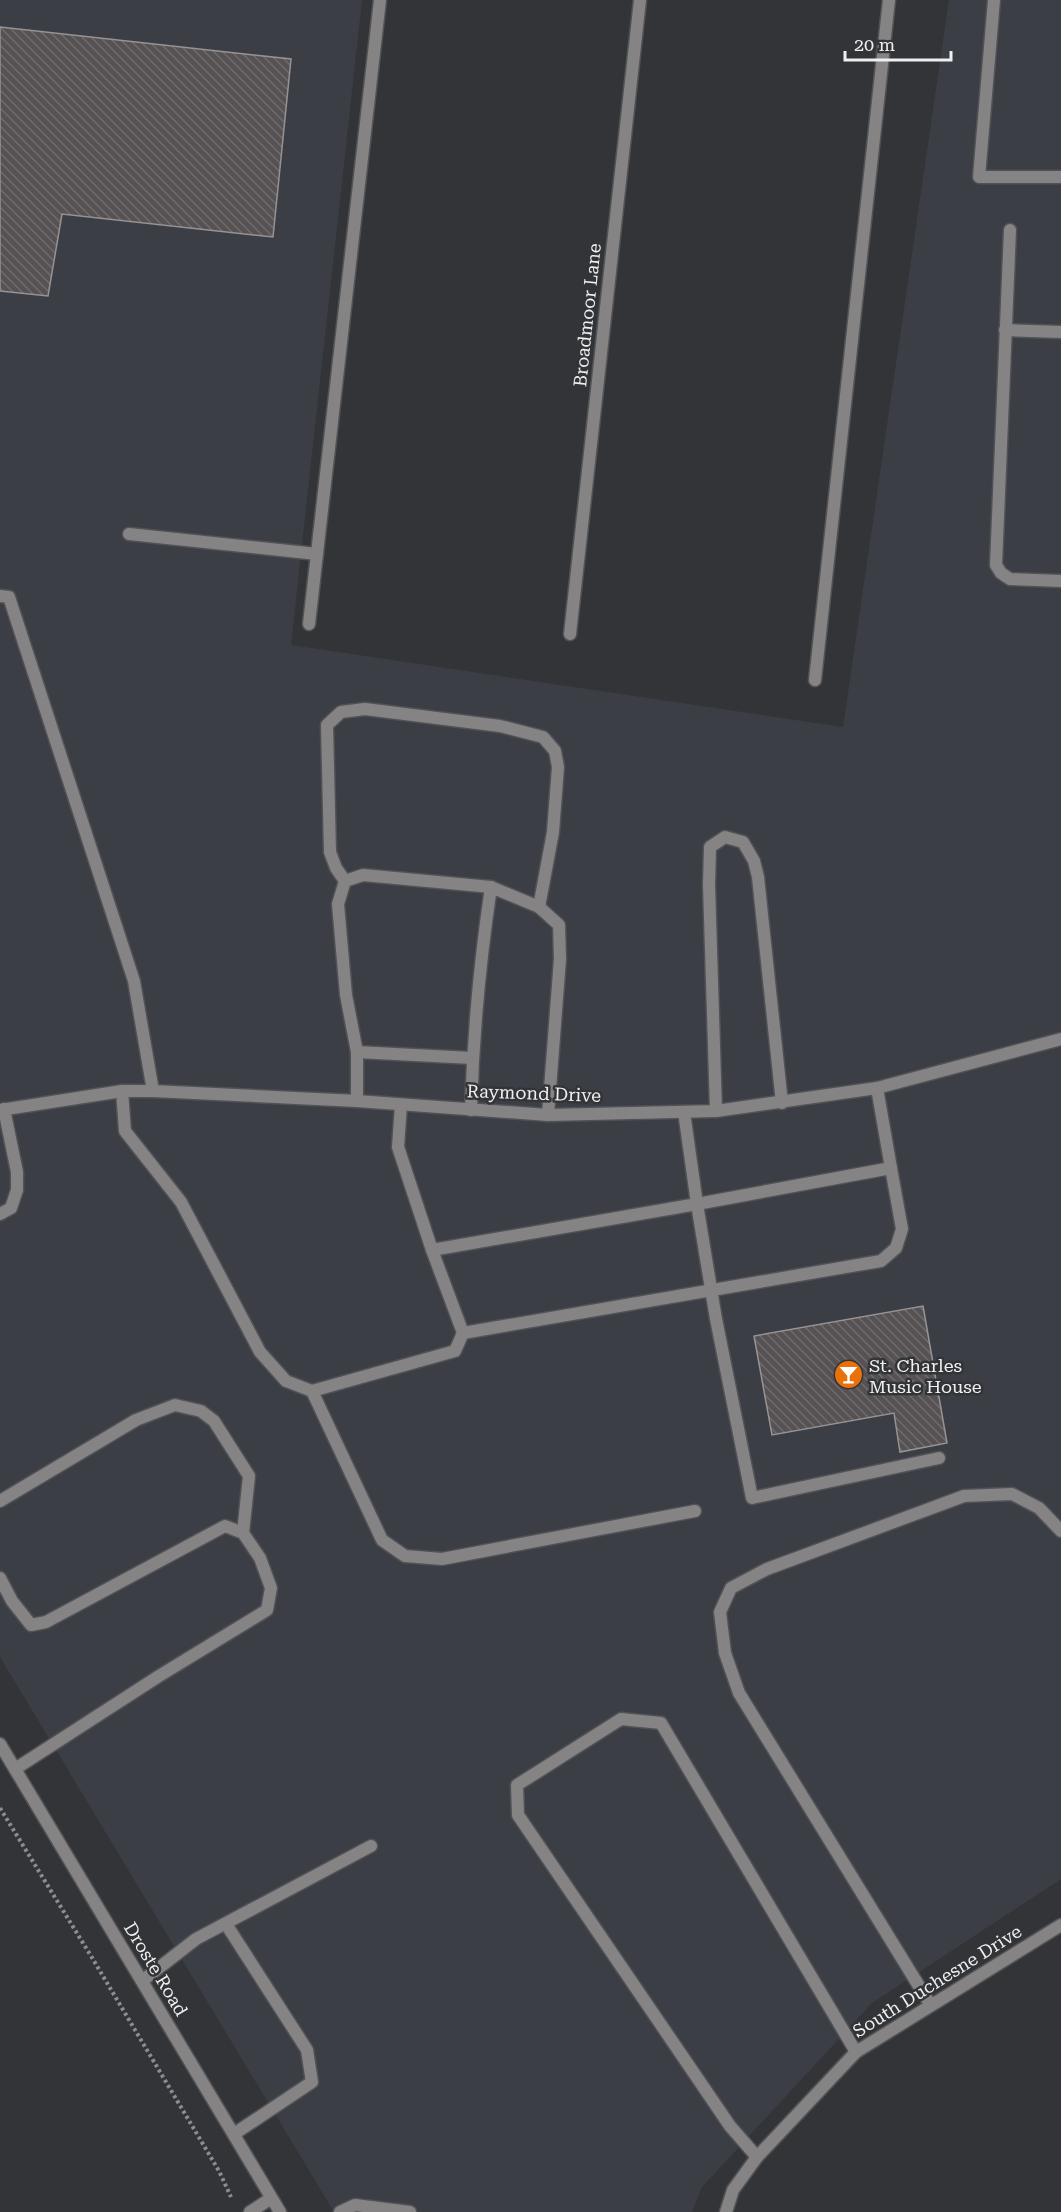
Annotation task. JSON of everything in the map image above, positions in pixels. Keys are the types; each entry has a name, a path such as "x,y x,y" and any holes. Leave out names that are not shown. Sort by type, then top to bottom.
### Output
{"street":[{"path":"309,624 380,0"},
{"name":"Broadmoor Lane","path":"570,634 640,0"},
{"path":"815,680 889,0"},
{"path":"994,0 979,177 1061,177"},
{"path":"1010,230 996,565 1001,573 1010,579 1061,581"},
{"path":"1005,330 1061,332"},
{"path":"129,534 317,554"},
{"path":"0,596 9,597 134,981 153,1091"},
{"path":"345,881 336,868 330,852 327,725 341,712 365,709 500,726 543,737 555,751 558,767 553,832 539,907"},
{"path":"716,1111 709,885 710,847 725,837 744,842 754,861 758,877 782,1103"},
{"path":"345,881 363,875 491,886 539,907 559,925 560,960 548,1115"},
{"path":"345,881 338,904 346,995 357,1052 357,1101"},
{"path":"471,1110 472,1058 480,960 491,886"},
{"name":"Raymond Drive","path":"2,1109 122,1091 153,1091 357,1101 548,1115 716,1111 877,1088 1061,1039"},
{"path":"357,1052 472,1058"},
{"path":"463,1333 881,1261 896,1248 902,1229 877,1088"},
{"path":"122,1091 125,1131 181,1202 260,1352 286,1381 312,1390 455,1351 463,1333 432,1250 398,1147 401,1105"},
{"path":"0,1214 11,1208 17,1190 17,1172 2,1109"},
{"path":"684,1112 711,1290 752,1498 939,1458"},
{"path":"432,1250 891,1168"},
{"path":"312,1390 382,1540 405,1556 442,1559 695,1510"},
{"path":"0,1501 136,1420 175,1405 201,1411 214,1421 249,1476 243,1533"},
{"path":"930,2004 739,1693 725,1653 720,1612 731,1588 767,1569 964,1496 1012,1494 1039,1508 1061,1531"},
{"path":"0,1578 12,1601 31,1625 46,1622 225,1526 243,1533 260,1558 271,1588 267,1610 159,1676 15,1769"},
{"path":"757,2157 730,2126 518,1815 517,1785 621,1719 661,1723 856,2052"},
{"name":"Droste Road","path":"0,1744 234,2134 270,2199 280,2212"},
{"path":"142,1981 196,1939 371,1846"},
{"path":"226,1924 307,2050 312,2082 234,2134"},
{"name":"South Duchesne Drive","path":"726,2212 733,2190 757,2157 856,2052 930,2004 1061,1925"},
{"path":"250,2212 270,2199"},
{"path":"340,2212 355,2205 410,2212"}],"path":[{"path":"0,1808 104,1976 219,2171 233,2202"}],"shaded area":[{"path":"0,0 362,0 291,645 843,727 949,0 1061,0 1061,1879 872,2003 702,2187 692,2212 334,2212 0,1657"}],"building":[{"path":"0,27 291,59 273,237 62,214 48,296 0,291"},
{"name":"St. Charles Music House","path":"923,1306 947,1443 900,1452 894,1413 772,1435 754,1336"}],"place":[{"name":"St. Charles Music House","path":"848,1375"}]}
